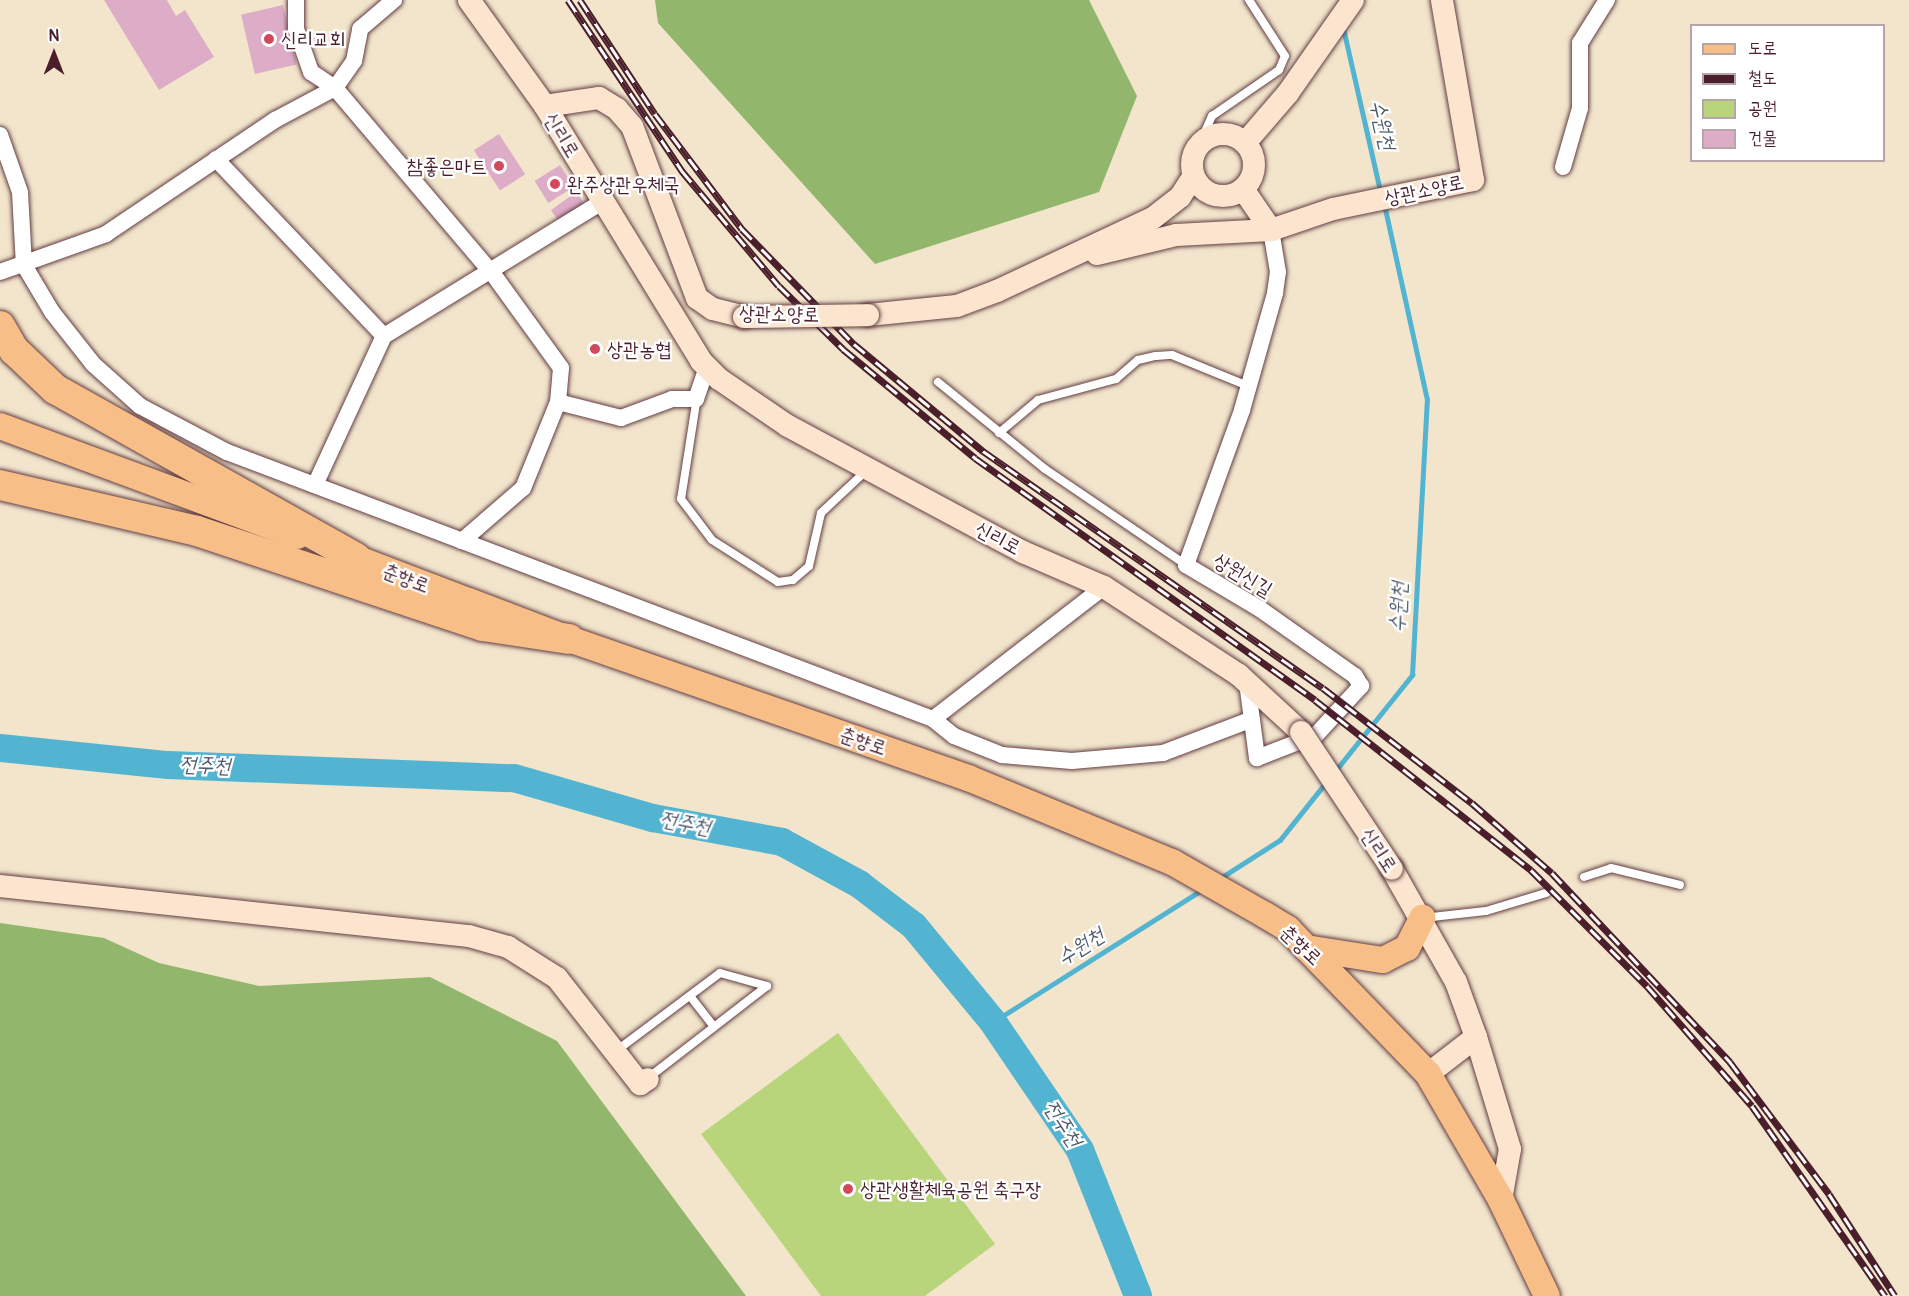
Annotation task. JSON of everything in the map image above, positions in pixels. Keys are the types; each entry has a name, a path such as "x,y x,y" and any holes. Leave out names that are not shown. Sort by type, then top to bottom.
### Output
{"highway":[{"path":"0,326 14,350 55,389 357,558"},
{"path":"0,485 197,531 483,627 569,639"}],"main road":[{"name":"신리로","path":"469,0 545,106 602,202 707,367 788,426 1023,552 1104,587 1247,682 1301,732 1392,869 1422,918 1456,982 1476,1037 1510,1149 1502,1200"},
{"path":"1245,143 1288,93 1353,0"},
{"name":"상관소양로","path":"1066,260 1176,235 1271,230 1333,209 1473,180 1442,0"},
{"name":"상관소양로","path":"545,106 598,98 617,109 632,126 698,298 713,309 744,317 868,315 957,306 1066,260 1153,218 1180,197 1193,177 1191,163 1199,145"},
{"path":"1199,145 1221,134 1245,143"},
{"path":"1193,177 1207,192 1220,196 1243,189 1254,170 1245,143"},
{"path":"1243,189 1271,230"},
{"name":"춘향로","path":"0,426 569,639 968,777 1172,862 1265,915 1306,948 1428,1074 1502,1200 1547,1296"},
{"path":"0,886 469,936 508,947 557,978 640,1084 648,1079"},
{"path":"1306,948 1383,960 1407,948 1422,918"},
{"path":"1428,1074 1476,1037"}],"street":[{"path":"296,0 304,57 311,72 335,88 493,274 557,354 562,382 558,402 523,488 462,541"},
{"path":"0,272 106,234 216,159 335,88 354,61 360,29 394,0"},
{"path":"1563,167 1580,108 1580,43 1607,0"},
{"path":"0,135 20,192 24,265 93,364 140,406 227,452 933,719 954,736 1002,755 1072,762 1163,753 1250,720"},
{"path":"216,159 384,336"},
{"path":"315,485 384,336 493,274 602,202"},
{"name":"상원신길","path":"1247,682 1250,720 1257,758 1316,735 1361,686 1355,676 1260,609 1186,565 1248,386 1278,272 1271,230"},
{"path":"558,402 621,418 672,399 697,396 707,367"},
{"path":"933,719 1104,587"}],"lane":[{"path":"1199,145 1212,116 1279,70 1285,56 1249,0"},
{"path":"999,433 1038,400 1116,379 1138,360 1156,356 1172,355 1248,386"},
{"path":"938,382 999,433 1186,565"},
{"path":"697,396 681,499 712,540 778,582 793,580 809,566 820,513 867,469"},
{"path":"1584,877 1611,868 1680,885"},
{"path":"1422,918 1486,911 1546,893"},
{"path":"615,1052 720,973 767,986 648,1079"},
{"path":"690,996 714,1027"}],"green space":[{"path":"655,0 1089,0 1137,96 1099,192 875,264 658,23"},
{"path":"0,923 104,938 159,963 259,986 430,977 557,1041 746,1296 0,1296"},
{"name":"상관생활체육공원 축구장","path":"838,1033 995,1244 925,1296 821,1296 701,1134"}],"building":[{"path":"104,0 167,0 176,16 185,10 214,57 159,90"},
{"name":"신리교회","path":"283,5 297,64 255,74 241,15"},
{"path":"499,134 525,174 500,191 474,150"},
{"name":"완주상관우체국","path":"560,165 574,187 548,203 535,181"},
{"path":"576,192 586,206 561,224 551,210"}],"waterway":[{"name":"수원천","path":"1343,26 1381,193"},
{"name":"수원천","path":"1336,770 1412,675 1427,400 1384,204"},
{"name":"전주천","path":"0,748 168,765 514,778 653,818 782,842 859,884 914,926 993,1022 1080,1150 1138,1296"},
{"name":"수원천","path":"1219,879 1280,840 1327,781"},
{"name":"수원천","path":"993,1022 1202,890"}],"railway":[{"path":"568,0 682,171 779,286 843,349 975,458 1315,700 1531,870 1647,986 1752,1106 1885,1296"},
{"path":"580,0 655,114 742,229 854,344 983,451 1323,688 1472,803 1552,873 1730,1062 1829,1194 1895,1296"}],"place":[{"name":"신리교회","path":"269,39"},
{"name":"참좋은마트","path":"499,166"},
{"name":"완주상관우체국","path":"555,184"},
{"name":"상관농협","path":"595,349"},
{"name":"상관생활체육공원 축구장","path":"848,1189"}]}
